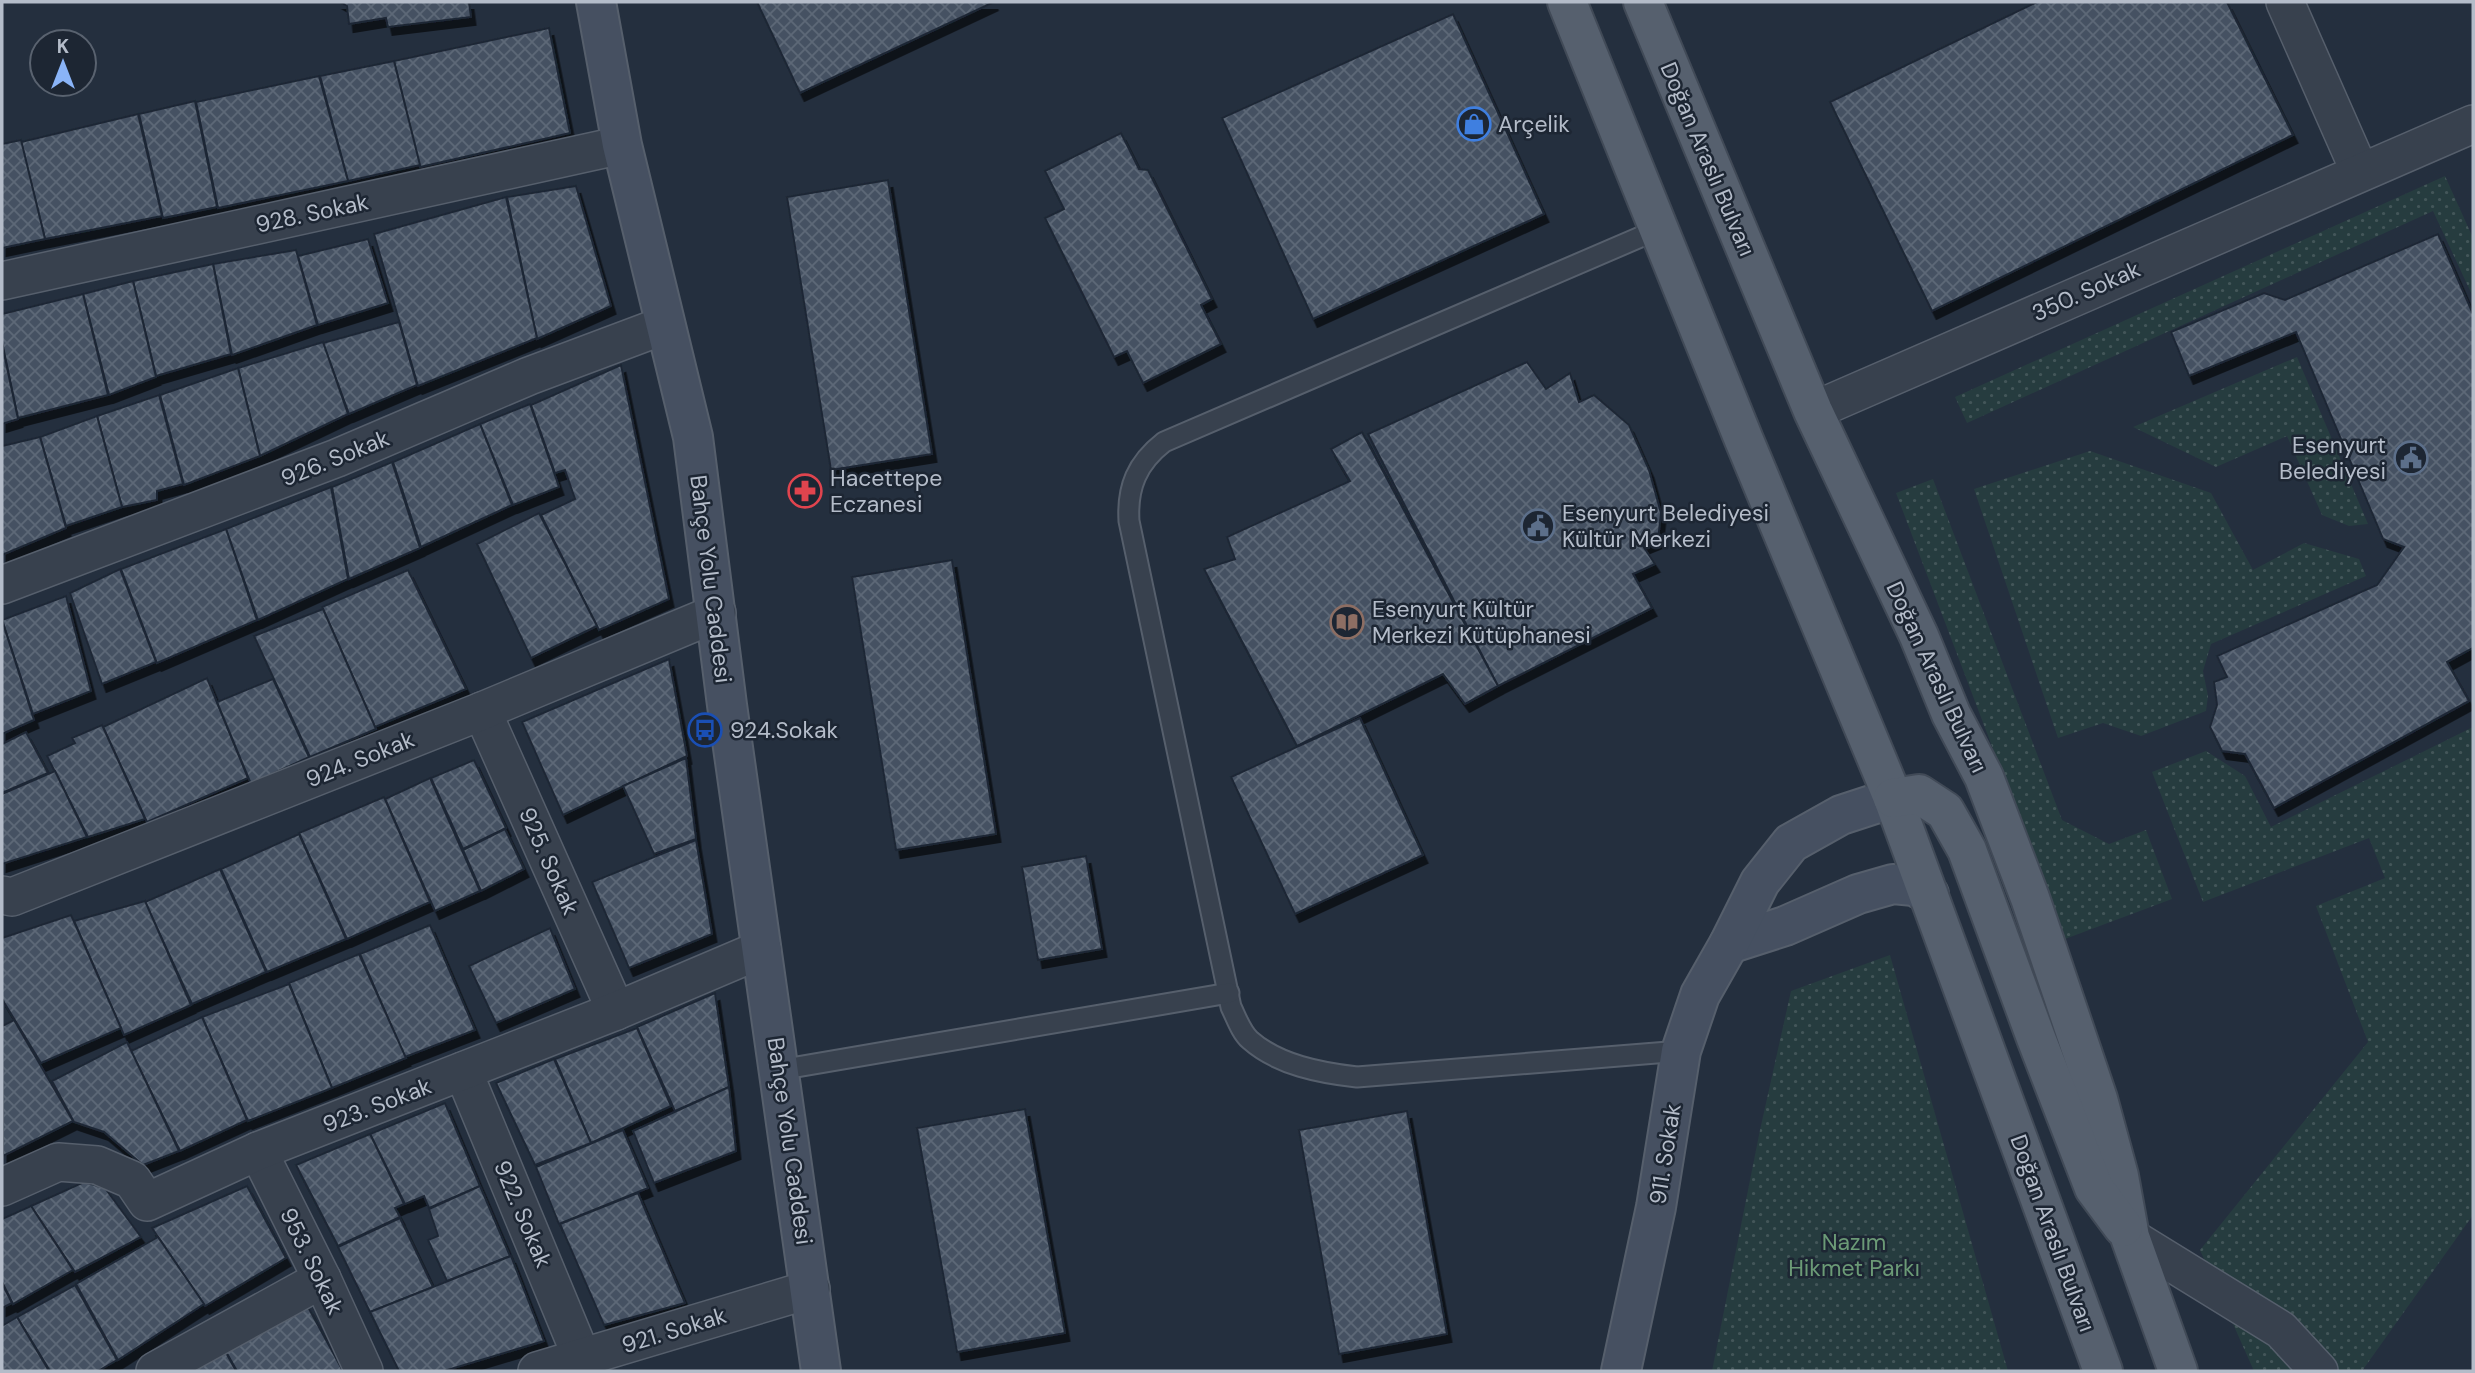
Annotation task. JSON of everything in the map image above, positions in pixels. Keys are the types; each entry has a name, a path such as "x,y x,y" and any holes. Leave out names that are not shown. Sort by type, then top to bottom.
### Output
{"main road":[{"name":"Doğan Araslı Bulvarı","path":"1567,2 1893,798 2103,1371"},
{"name":"Doğan Araslı Bulvarı","path":"1643,2 1813,411 1919,636 1951,714 1984,777 2030,898 2098,1099 2119,1176 2130,1237 2178,1371"},
{"path":"1893,798 1919,794 1945,811 1967,850 2094,1188 2130,1237"}],"street":[{"name":"Bahçe Yolu Caddesi","path":"596,2 622,145 693,437 727,705 821,1371"},
{"path":"2285,2 2360,172"},
{"name":"350. Sokak","path":"1813,411 2360,172 2472,127"},
{"name":"928. Sokak","path":"2,281 622,145"},
{"name":"926. Sokak","path":"2,585 337,458 529,376 665,325"},
{"name":"924. Sokak","path":"2,895 12,897 482,711 717,613"},
{"name":"925. Sokak","path":"482,711 616,1011"},
{"name":"911. Sokak","path":"1621,1371 1657,1207 1681,1051 1700,995 1760,882 1791,843 1841,815 1893,798"},
{"path":"1729,944 1785,926 1858,894 1893,884 1914,886 1929,894"},
{"name":"923. Sokak","path":"2,1187 58,1162 97,1164 132,1180 147,1202 258,1151 616,1011 762,949"},
{"name":"922. Sokak","path":"463,1070 583,1357"},
{"name":"953. Sokak","path":"258,1151 364,1371"},
{"path":"2130,1237 2281,1330 2319,1371"},
{"path":"155,1371 322,1279"},
{"name":"921. Sokak","path":"537,1371 811,1289"}],"lane":[{"path":"1659,229 1164,442 1139,468 1130,494 1129,521 1231,1007 1248,1038 1281,1058 1331,1074 1357,1077 1681,1051"},
{"path":"779,1070 1229,993"}],"green space":[{"path":"2445,176 2473,238 2473,297 2433,211 1967,423 1955,397"},
{"path":"2297,357 2368,524 2349,526 2322,515 2287,436 2216,467 2133,427"},
{"path":"2090,451 2211,493 2253,570 2304,543 2359,559 2366,576 2211,644 2203,671 2208,696 2206,711 2141,736 2103,723 2058,738 1974,489"},
{"path":"1933,479 2062,820 2109,844 2146,830 2172,899 2065,939 1896,493"},
{"path":"2473,727 2473,1215 2362,1371 2254,1371 2200,1250 2368,1042 2316,906 2385,878 2369,838 2203,902 2152,772 2206,751 2245,776 2271,827"},
{"name":"Nazım Hikmet Parkı","path":"1890,955 2008,1371 1712,1371 1791,991"}],"building":[{"path":"340,2 469,2 471,17 388,27 386,18 349,24 347,6"},
{"path":"757,2 994,2 800,93"},
{"path":"2037,2 2227,2 2293,135 1932,311 1830,102"},
{"path":"1453,14 1544,214 1313,319 1222,118"},
{"path":"549,28 570,133 420,167 394,61"},
{"path":"394,61 420,165 348,181 320,76"},
{"path":"319,76 348,181 218,208 196,102"},
{"path":"195,101 217,207 163,218 139,114"},
{"path":"138,114 162,216 45,239 21,142"},
{"path":"1121,133 1139,169 1148,170 1212,299 1201,305 1221,344 1143,383 1127,351 1114,357 1045,218 1064,209 1045,171"},
{"path":"21,140 45,239 2,248 2,144"},
{"path":"888,180 932,454 831,470 787,197"},
{"path":"576,186 611,306 537,339 507,197"},
{"path":"506,197 537,338 418,386 374,234"},
{"name":"Esenyurt Belediyesi","path":"2438,234 2473,314 2473,648 2447,662 2469,701 2274,808 2245,754 2222,751 2210,727 2217,705 2214,682 2227,677 2217,656 2377,585 2404,547 2383,539 2296,332 2189,376 2171,332 2264,293 2285,300"},
{"path":"368,239 388,303 318,325 298,256"},
{"path":"296,250 317,325 232,355 213,264"},
{"path":"213,264 231,354 156,376 133,281"},
{"path":"133,281 156,377 109,395 83,294"},
{"path":"83,294 108,395 18,418 2,342 2,314"},
{"path":"399,322 417,385 349,414 323,343"},
{"path":"323,342 348,414 260,456 238,368"},
{"path":"2,344 18,419 2,424"},
{"name":"Esenyurt Belediyesi Kültür Merkezi","path":"1527,362 1546,389 1570,373 1579,402 1594,395 1629,425 1649,470 1661,513 1658,540 1643,546 1655,564 1633,574 1652,608 1498,686 1368,434"},
{"path":"621,365 669,599 599,630 541,515 575,499 565,470 555,473 531,405"},
{"path":"238,368 260,456 184,485 160,395"},
{"path":"159,395 183,484 157,491 157,500 122,507 97,416"},
{"path":"530,404 559,487 513,505 480,424"},
{"path":"97,416 122,507 66,526 40,437"},
{"path":"480,424 512,505 421,547 393,462"},
{"name":"Esenyurt Kültür Merkezi Kütüphanesi","path":"1362,432 1498,686 1465,704 1443,674 1297,746 1204,569 1235,559 1227,537 1350,481 1331,449"},
{"path":"40,437 66,528 2,555 2,446"},
{"path":"392,462 420,548 349,579 332,487"},
{"path":"331,487 348,579 258,620 226,529"},
{"path":"539,513 597,626 531,658 477,544"},
{"path":"226,529 257,620 157,663 121,569"},
{"path":"952,560 996,834 896,850 852,577"},
{"path":"120,569 156,662 102,684 70,593"},
{"path":"408,570 466,689 375,727 322,607"},
{"path":"66,596 91,691 33,714 2,620"},
{"path":"323,609 376,729 310,757 254,636"},
{"path":"2,620 34,720 2,734"},
{"path":"669,659 687,756 563,815 522,722"},
{"path":"207,678 248,778 147,822 103,727"},
{"path":"273,679 309,757 251,784 217,702"},
{"path":"1360,718 1423,855 1295,914 1231,777"},
{"path":"102,725 145,819 88,837 47,756 75,743 72,738"},
{"path":"26,732 48,773 2,793 2,744"},
{"path":"686,758 696,839 654,854 623,786"},
{"path":"474,760 506,828 463,849 431,778"},
{"path":"55,771 87,837 2,864 2,794"},
{"path":"430,778 480,891 435,911 385,799"},
{"path":"384,797 430,902 347,939 299,833"},
{"path":"505,829 524,869 481,891 463,850"},
{"path":"299,834 346,939 267,972 221,869"},
{"path":"696,840 712,934 629,968 592,882"},
{"path":"1086,856 1102,949 1038,960 1022,867"},
{"path":"220,869 266,972 192,1004 145,902"},
{"path":"145,901 191,1005 124,1035 74,921"},
{"path":"71,915 121,1028 41,1063 2,999 2,938"},
{"path":"430,925 475,1030 405,1057 360,954"},
{"path":"550,928 575,989 496,1023 469,966"},
{"path":"359,954 406,1058 332,1088 289,983"},
{"path":"289,984 332,1088 248,1121 202,1017"},
{"path":"715,993 729,1087 675,1111 637,1027"},
{"path":"202,1017 247,1120 180,1151 131,1051"},
{"path":"14,1020 73,1121 3,1156 2,1026"},
{"path":"637,1028 671,1106 591,1143 555,1059"},
{"path":"127,1042 179,1151 143,1165 104,1132 74,1122 52,1081"},
{"path":"554,1059 591,1143 535,1165 496,1083"},
{"path":"729,1087 736,1151 654,1183 633,1131"},
{"path":"445,1103 480,1186 429,1208 424,1196 405,1204 370,1134"},
{"path":"1025,1109 1065,1333 957,1352 917,1128"},
{"path":"1407,1111 1447,1334 1339,1354 1299,1130"},
{"path":"623,1130 648,1188 559,1224 536,1167"},
{"path":"370,1134 404,1204 395,1208 400,1217 338,1246 296,1165"},
{"path":"84,1182 105,1188 141,1237 75,1272 31,1206"},
{"path":"247,1186 286,1258 205,1306 152,1228"},
{"path":"480,1186 510,1256 447,1281 428,1240 438,1236 429,1209"},
{"path":"638,1193 685,1303 604,1325 560,1224"},
{"path":"31,1206 73,1270 13,1304 2,1282 2,1219"},
{"path":"400,1218 433,1287 370,1312 338,1247"},
{"path":"158,1237 204,1304 118,1360 76,1284"},
{"path":"511,1256 544,1341 444,1371 399,1371 370,1312"},
{"path":"2,1283 12,1303 2,1308"},
{"path":"75,1285 117,1360 98,1371 50,1371 17,1317"},
{"path":"308,1307 343,1371 237,1371 225,1350"},
{"path":"17,1317 49,1371 2,1371 2,1326"},
{"path":"223,1347 236,1371 192,1371"}],"place":[{"name":"Arçelik","path":"1474,124"},
{"name":"Esenyurt Belediyesi","path":"2411,458"},
{"name":"Hacettepe Eczanesi","path":"805,491"},
{"name":"Esenyurt Belediyesi Kültür Merkezi","path":"1538,526"},
{"name":"Esenyurt Kültür Merkezi Kütüphanesi","path":"1347,622"},
{"name":"924.Sokak","path":"705,730"}]}
